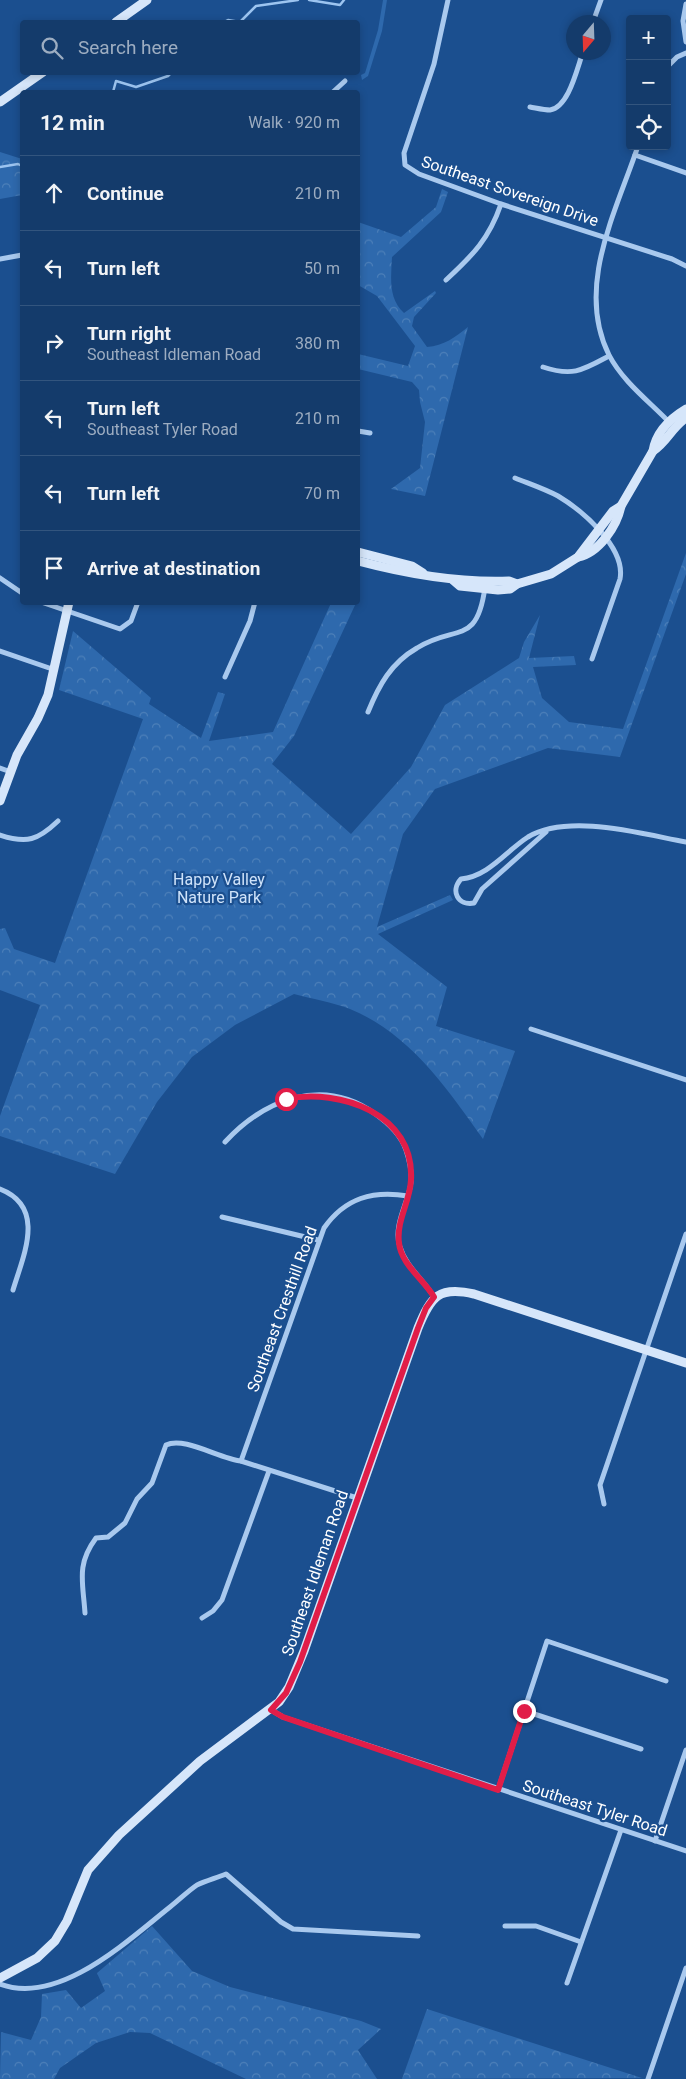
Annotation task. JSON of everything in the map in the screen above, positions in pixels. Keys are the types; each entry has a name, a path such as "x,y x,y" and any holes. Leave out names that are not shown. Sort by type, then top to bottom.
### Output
{"main road":[{"path":"118,20 134,4 148,0"},
{"path":"0,102 39,75"},
{"path":"360,562 410,574 422,573 454,580 460,578 485,586 509,581 517,584 551,574 578,557 602,534 613,511 621,506 653,451 654,442 686,408"},
{"path":"671,425 686,418"},
{"path":"360,553 412,566 422,573"},
{"path":"0,801 10,772 44,707 55,670 60,640 69,605"},
{"path":"68,613 75,605"},
{"path":"434,1297 454,1291 474,1294 686,1363"},
{"name":"Southeast Idleman Road","path":"0,1978 37,1958 55,1941 68,1920 82,1881 95,1861 112,1842 200,1761 271,1710 283,1696 293,1678 418,1328 426,1308 434,1297"}],"street":[{"name":"Southeast Sovereign Drive","path":"448,0 434,64 404,153 405,165 419,174 501,204 672,259 686,266"},
{"path":"596,15 601,0"},
{"path":"686,4 683,21 686,42"},
{"path":"671,63 677,57 686,53"},
{"path":"530,107 550,110 558,106 566,97 580,60"},
{"path":"334,90 345,81"},
{"path":"637,150 597,270 594,300 601,334 609,356 620,372 671,425"},
{"path":"635,155 686,173"},
{"path":"446,280 479,249 495,221 501,204"},
{"path":"0,259 20,255"},
{"path":"543,367 574,373 609,356"},
{"path":"360,431 370,433"},
{"path":"515,478 560,498 580,512 602,534 620,559 622,571 592,659"},
{"path":"0,578 20,592"},
{"path":"368,712 384,678 404,657 427,642 458,634 472,626 480,613 485,586"},
{"path":"48,605 120,629 131,621 137,605"},
{"path":"225,676 250,621 254,605"},
{"path":"0,651 55,670"},
{"path":"0,768 10,772"},
{"path":"0,835 14,840 32,840 58,821"},
{"path":"546,832 482,889 474,903 468,904 460,901 456,895 456,888 461,879 469,878 486,870 528,837 546,832 569,826 588,826 686,842"},
{"path":"530,1029 686,1080"},
{"path":"225,1142 240,1125 261,1110 286,1099 313,1096 349,1100 381,1118 398,1136 406,1148 410,1166 411,1178 399,1227 399,1245 405,1260 434,1297"},
{"path":"0,1189 19,1202 29,1225 27,1241 13,1290"},
{"name":"Southeast Cresthill Road","path":"241,1461 318,1240 331,1218 352,1201 377,1194 408,1196"},
{"path":"222,1217 318,1240"},
{"path":"604,1504 600,1485 645,1349 686,1234"},
{"path":"85,1613 81,1568 84,1557 96,1538 108,1537 125,1522 137,1499 152,1483 166,1445 172,1442 179,1442 230,1460 241,1461 357,1498"},
{"path":"202,1618 213,1611 222,1600 269,1471"},
{"path":"498,1790 547,1641 666,1681"},
{"name":"Southeast Tyler Road","path":"271,1710 283,1717 686,1851"},
{"path":"524,1711 640,1749"},
{"path":"655,1841 686,1750"},
{"path":"567,1983 621,1830"},
{"path":"0,1984 10,1988 31,1989 48,1986 76,1975 138,1932 196,1886 226,1874 281,1922 293,1929 418,1936"},
{"path":"504,1926 536,1926 582,1942"},
{"path":"648,2079 686,1968"}],"green space":[{"path":"383,0 387,0 382,31 368,76 362,80 361,75 365,73 378,30"},
{"path":"0,152 20,158 20,195 0,199"},
{"path":"442,189 448,192 441,212 392,257 391,280 395,301 404,313 435,291 436,293 414,317 412,326 427,347 444,343 468,327 425,496 391,489 420,468 425,422 419,390 412,382 360,369 360,354 408,366 415,346 377,296 360,286 360,223 401,237 436,207"},
{"name":"Happy Valley Nature Park","path":"686,553 686,574 620,757 548,748 435,789 403,834 377,927 450,895 453,900 378,934 447,987 436,1026 515,1051 483,1139 441,1082 409,1047 391,1032 371,1019 350,1009 294,994 235,1025 192,1057 157,1102 115,1174 0,1136 0,1116 40,1005 0,990 0,929 5,928 14,949 55,963 143,719 59,690 73,631 151,698 149,704 201,738 218,692 225,694 209,741 273,732 330,605 355,605 294,736 272,764 351,834 411,767 445,705 519,658 524,642 540,615 529,658 574,656 576,665 533,667 542,698 569,722 623,729"},
{"path":"152,1926 192,1971 230,1987 361,2021 381,2029 358,2050 377,2079 246,2079 150,2033 130,2032 96,2043 60,2068 54,2079 0,2079 1,2032 31,2040 41,2017 42,1994 66,1990 81,2008 105,1991 97,1973"},
{"path":"427,2009 642,2078 402,2079"}],"waterway":[{"path":"242,20 256,6 298,0"},
{"path":"309,0 340,5 344,0"},
{"path":"114,90 116,81 136,87 169,75"},
{"path":"0,167 20,165"}],"route":[{"path":"286,1099 300,1096 326,1096 349,1100 381,1118 398,1136 406,1148 411,1178 399,1227 399,1245 405,1260 434,1297 426,1308 418,1328 300,1662 286,1693 271,1710 283,1717 498,1790 524,1711"}]}
